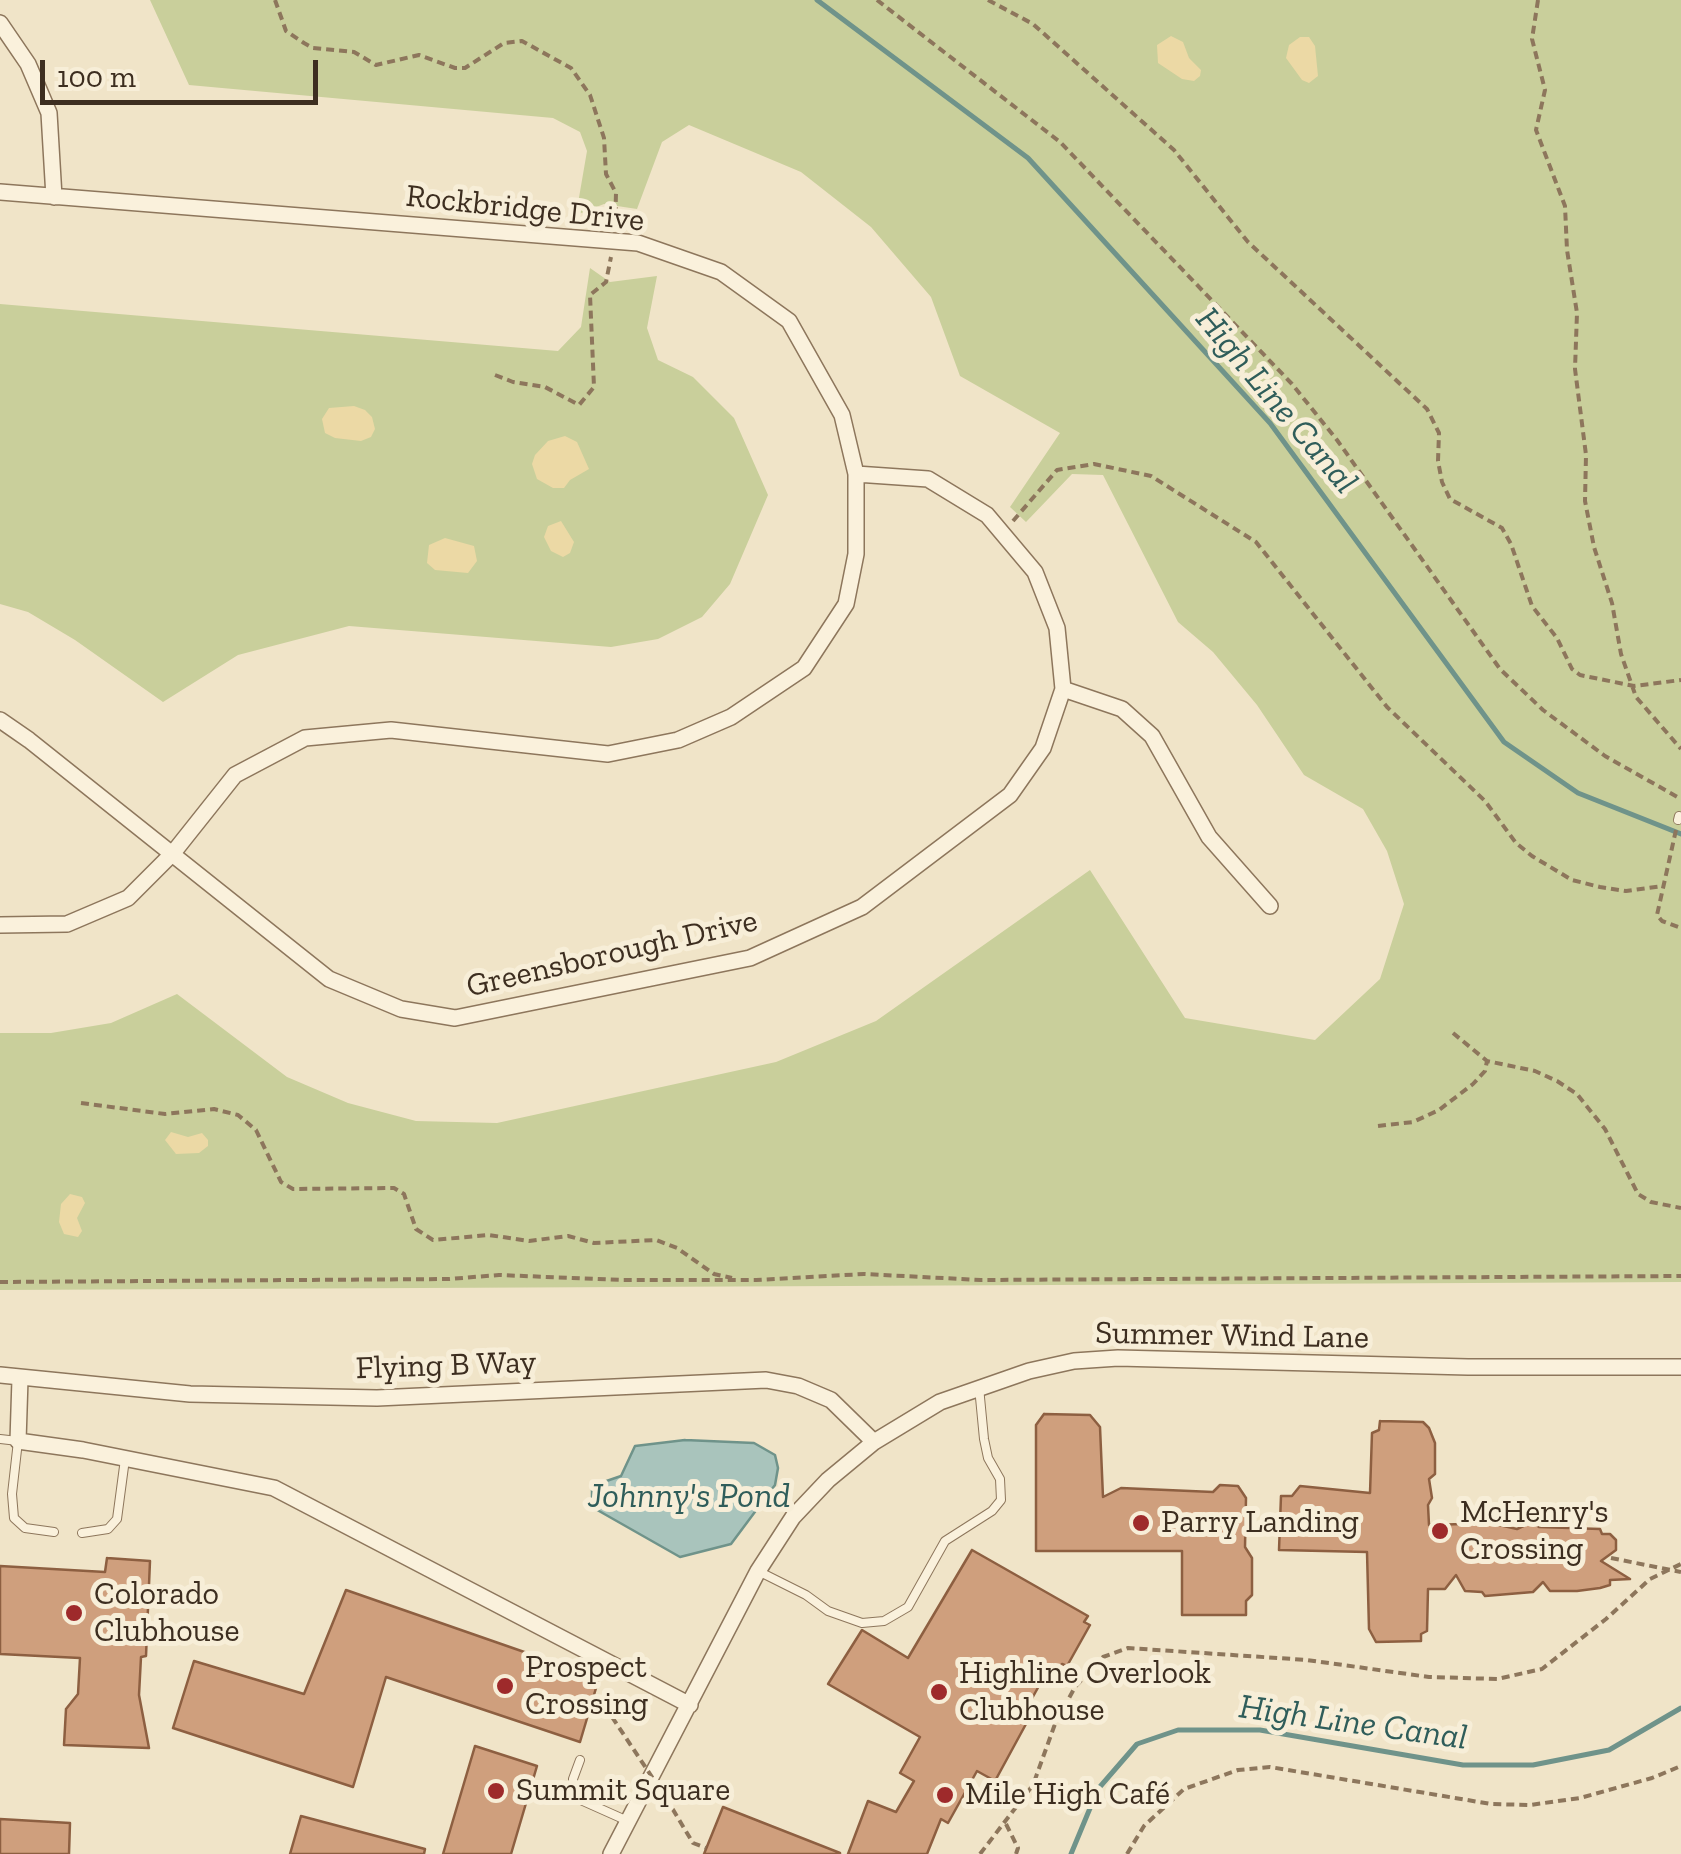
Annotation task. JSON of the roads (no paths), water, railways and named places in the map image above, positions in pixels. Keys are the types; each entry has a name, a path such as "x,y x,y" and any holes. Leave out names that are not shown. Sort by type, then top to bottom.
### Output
{"street":[{"path":"0,24 28,64 49,113 54,197"},
{"name":"Rockbridge Drive","path":"0,192 638,242 721,272 789,321 842,416 856,474 856,554 846,604 804,668 731,718 678,740 608,754 391,730 305,738 235,774 173,852 128,898 67,924 0,925"},
{"name":"Greensborough Drive","path":"0,720 330,979 401,1009 454,1018 750,958 862,907 1010,795 1043,748 1063,689 1057,628 1035,572 988,515 928,478 856,474"},
{"path":"1063,689 1122,710 1152,736 1208,838 1270,906"},
{"name":"Summer Wind Lane","path":"611,1854 758,1571 805,1505 874,1442 940,1402 978,1386 1074,1361 1118,1358 1468,1367 1681,1367"},
{"name":"Flying B Way","path":"0,1375 190,1394 377,1398 766,1380 798,1386 831,1400 874,1442"},
{"path":"20,1379 18,1441 274,1488 690,1705"}],"lane":[{"path":"758,1571 828,1610 862,1623 884,1621 908,1607 945,1541 992,1511 1000,1500 1000,1479 988,1458 984,1440 978,1386"},
{"path":"0,1439 18,1441 12,1494 14,1518 25,1528 54,1532"},
{"path":"82,1534 108,1530 117,1519 125,1458"},
{"path":"580,1760 571,1790 574,1797 630,1822"}],"water":[{"name":"Johnny's Pond","path":"685,1440 754,1443 775,1455 778,1468 775,1485 731,1544 680,1557 592,1507 592,1486 621,1476 635,1446"}],"waterway":[{"name":"High Line Canal","path":"817,0 1028,158 1270,423 1504,742 1578,793 1681,834"},
{"name":"High Line Canal","path":"1071,1854 1098,1789 1137,1744 1178,1730 1260,1730 1463,1765 1533,1765 1609,1750 1681,1708"}],"place":[{"name":"Parry Landing","path":"1141,1523"},
{"name":"McHenry's Crossing","path":"1440,1531"},
{"name":"Colorado Clubhouse","path":"74,1613"},
{"name":"Prospect Crossing","path":"505,1686"},
{"name":"Highline Overlook Clubhouse","path":"939,1692"},
{"name":"Summit Square","path":"496,1791"},
{"name":"Mile High Café","path":"945,1795"}]}
